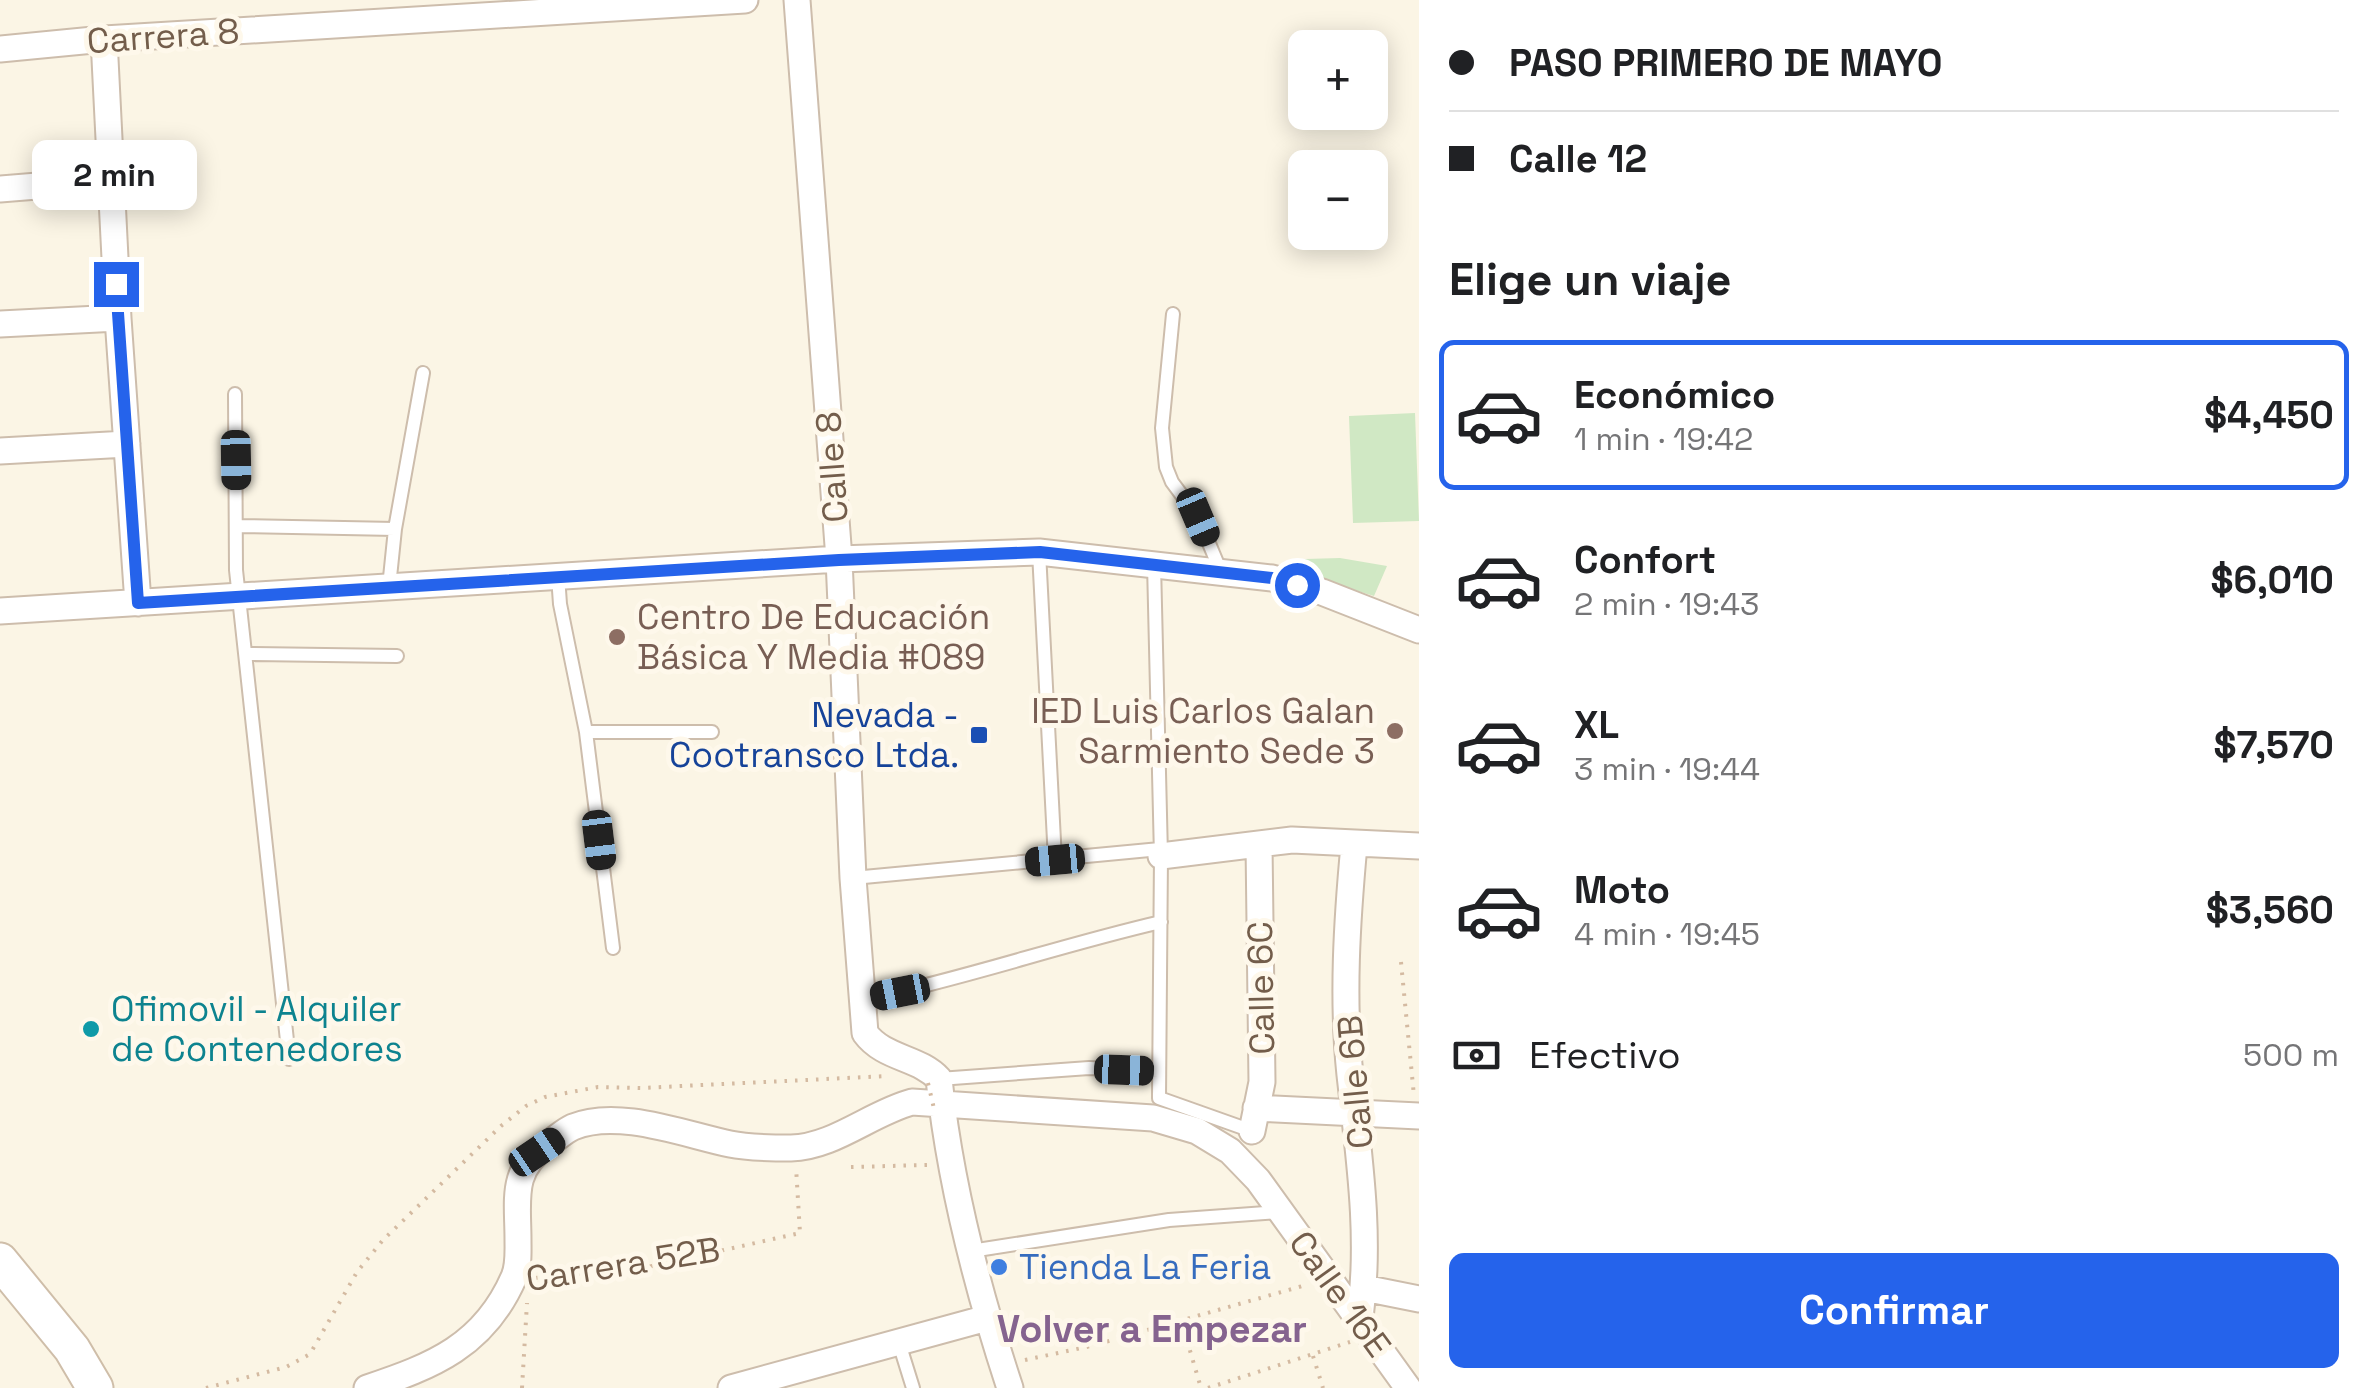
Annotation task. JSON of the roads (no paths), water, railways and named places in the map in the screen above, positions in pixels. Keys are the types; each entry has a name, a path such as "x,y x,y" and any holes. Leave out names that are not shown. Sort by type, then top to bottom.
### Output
{"main road":[{"path":"0,1261 72,1349 95,1388"}],"street":[{"name":"Carrera 8","path":"0,49 104,39 745,0"},
{"name":"Calle 8","path":"798,0 839,560 853,878 866,1032 880,1049 933,1072 936,1095"},
{"path":"104,39 138,603"},
{"path":"0,189 111,180"},
{"path":"0,324 118,318"},
{"path":"0,451 127,444"},
{"path":"0,611 839,560 1040,552 1272,578 1416,620"},
{"path":"1161,852 1292,840 1419,846"},
{"name":"Calle 6C","path":"1254,1120 1262,1082 1259,844"},
{"name":"Calle 6B","path":"1354,845 1348,1007 1350,1074 1366,1212 1363,1323"},
{"path":"936,1095 987,1318 1006,1377"},
{"name":"Calle 16E","path":"523,1276 518,1183 525,1164 574,1126 611,1122 666,1126 733,1145 795,1148 818,1144 890,1108 936,1095 1153,1118 1197,1132 1230,1152 1258,1180 1408,1388"},
{"path":"1254,1120 1418,1116"},
{"name":"Carrera 52B","path":"367,1388 444,1359 465,1343 523,1276"},
{"path":"1364,1288 1419,1299"},
{"path":"731,1388 806,1373 987,1318"}],"lane":[{"path":"1173,314 1162,428 1166,467 1172,482 1198,517 1220,572"},
{"path":"389,587 395,529 423,373"},
{"path":"234,394 236,570 289,1059"},
{"path":"238,526 395,529"},
{"path":"1040,552 1055,860"},
{"path":"1154,564 1161,852 1159,1098 1254,1120"},
{"path":"558,576 586,732 613,948"},
{"path":"247,654 397,656"},
{"path":"586,732 712,732"},
{"path":"853,878 1161,852"},
{"path":"862,1000 938,984 1161,922"},
{"path":"936,1095 1089,1068 1158,1071"},
{"path":"971,1251 1276,1206"},
{"path":"899,1344 913,1388"}],"place":[{"name":"Centro De Educación Básica Y Media #089","path":"617,637"},
{"name":"IED Luis Carlos Galan Sarmiento Sede 3","path":"1395,731"},
{"name":"Nevada - Cootransco Ltda.","path":"979,735"},
{"name":"Ofimovil - Alquiler de Contenedores","path":"91,1029"},
{"name":"Tienda La Feria","path":"999,1267"}],"district":[{"name":"Volver a Empezar","path":"1152,1329"}]}
